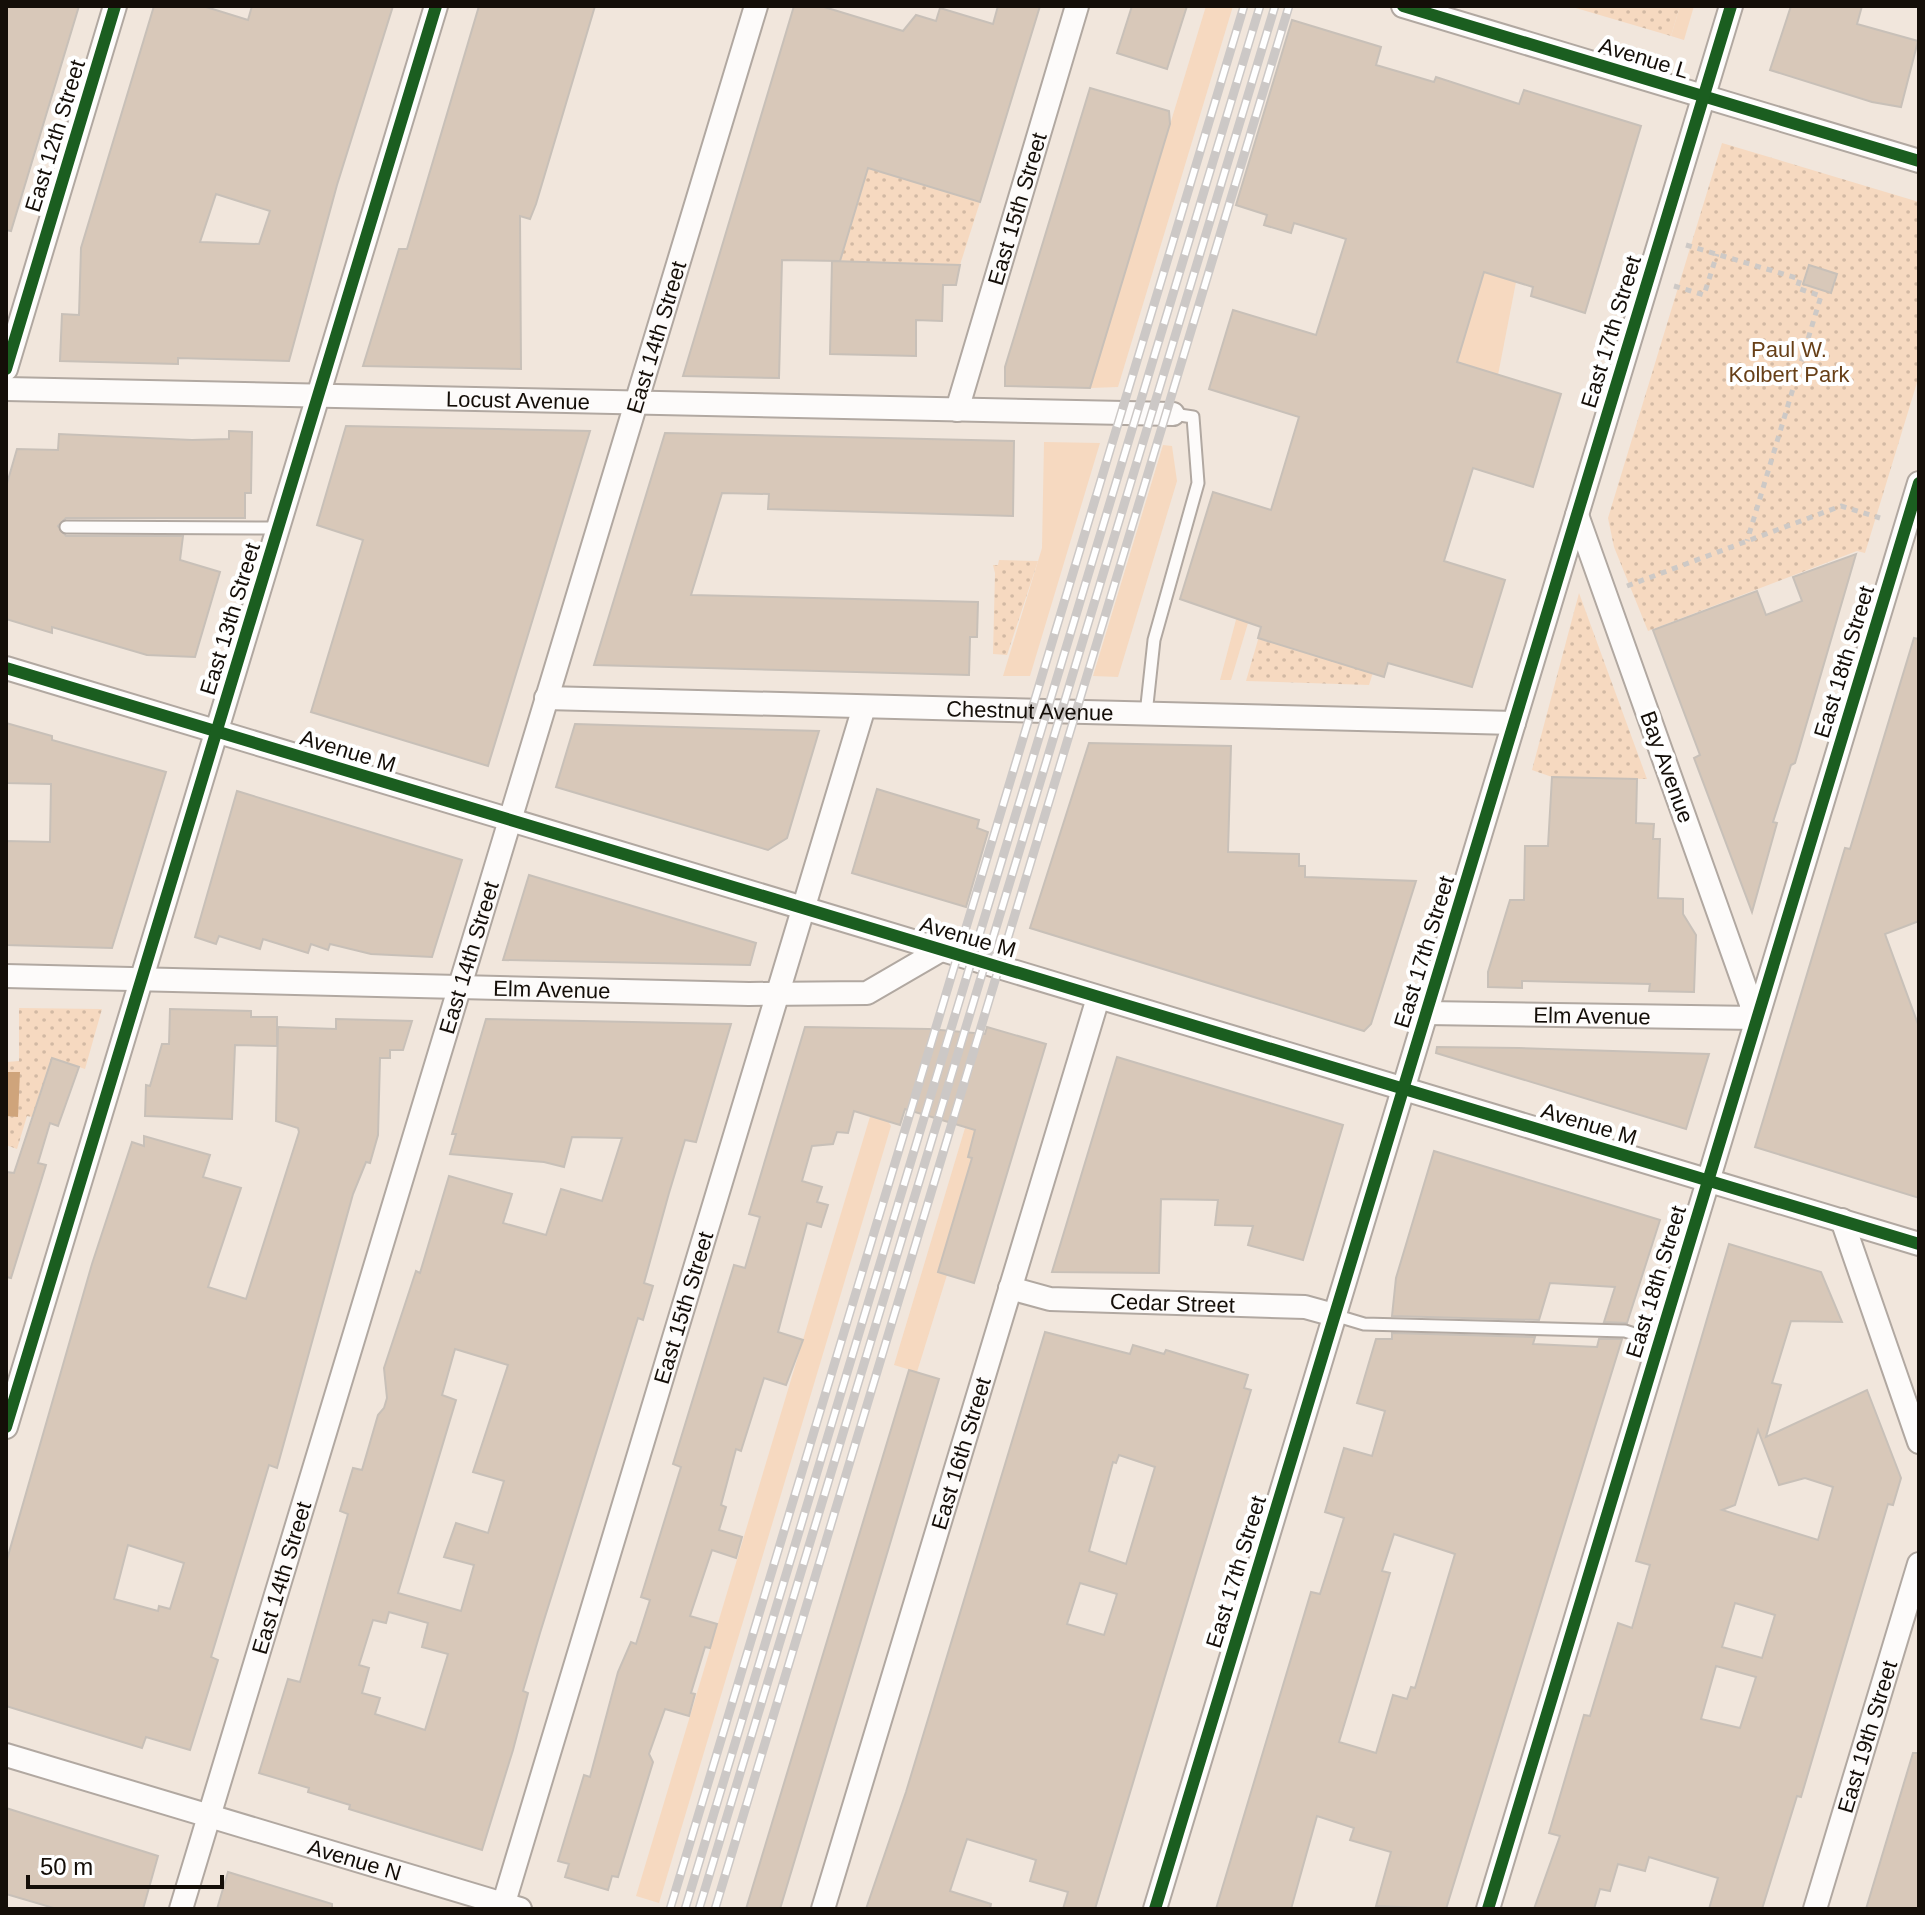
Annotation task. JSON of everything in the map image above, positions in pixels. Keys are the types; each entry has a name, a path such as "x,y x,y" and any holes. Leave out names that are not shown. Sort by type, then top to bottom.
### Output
{"street":[{"name":"East 12th Street","path":"6,369 115,6"},
{"name":"East 13th Street","path":"6,1427 436,6"},
{"name":"East 14th Street","path":"181,1909 756,6"},
{"name":"East 15th Street","path":"957,410 1077,6"},
{"name":"Avenue L","path":"1403,6 1919,161"},
{"name":"East 17th Street","path":"1155,1909 1731,6"},
{"name":"Locust Avenue","path":"6,389 1173,414"},
{"name":"East 18th Street","path":"1488,1909 1919,483"},
{"name":"Bay Avenue","path":"1577,515 1756,1018"},
{"name":"Avenue M","path":"6,668 1919,1244"},
{"path":"6,681 50,682"},
{"name":"Chestnut Avenue","path":"546,698 1514,723"},
{"name":"East 15th Street","path":"508,1907 864,707"},
{"name":"Elm Avenue","path":"6,976 777,995 867,993 941,950"},
{"name":"East 16th Street","path":"823,1909 1098,998"},
{"name":"Elm Avenue","path":"1426,1013 1756,1018"},
{"path":"1842,1220 1919,1442"},
{"name":"Cedar Street","path":"1010,1288 1050,1299 1305,1307 1334,1315"},
{"name":"East 19th Street","path":"1815,1909 1919,1564"},
{"name":"Avenue N","path":"6,1755 508,1907"}],"lane":[{"path":"1146,714 1154,640 1198,483 1193,417 1173,414"},
{"path":"66,527 278,528"},
{"path":"1334,1315 1364,1324 1625,1331 1659,1342"}],"path":[{"path":"1686,245 1800,279 1797,288 1821,296 1747,541"},
{"path":"1674,286 1704,295 1717,254"},
{"path":"1626,587 1841,506 1880,518"}],"green space":[{"path":"1206,6 1233,6 1118,387 1090,388"},
{"path":"1569,6 1680,6 1671,36"},
{"path":"1680,6 1694,6 1684,40 1671,36"},
{"name":"Paul W. Kolbert Park","path":"1722,143 1919,202 1919,376 1865,553 1857,551 1648,631 1614,547 1608,518"},
{"path":"868,168 980,202 960,265 840,262"},
{"path":"1484,272 1516,282 1498,375 1457,362"},
{"path":"1044,442 1100,443 1030,676 1003,676 1042,548"},
{"path":"1163,445 1172,446 1177,481 1118,677 1093,676"},
{"path":"999,560 1038,561 1007,655 993,654 993,565 998,565"},
{"path":"1579,593 1647,779 1552,777 1532,770"},
{"path":"1237,616 1248,623 1231,680 1220,680"},
{"path":"1262,626 1377,660 1369,685 1246,681"},
{"path":"19,1008 102,1009 85,1069 52,1058 32,1117 27,1116 17,1149 6,1145 6,1062 19,1061"},
{"path":"875,1100 891,1126 659,1903 636,1896"},
{"path":"965,1128 975,1130 968,1157 972,1158 938,1271 947,1275 917,1372 894,1365"}],"shaded area":[{"path":"6,1072 20,1072 18,1117 6,1116"}],"building":[{"path":"6,6 79,6 11,231 6,230"},
{"path":"154,6 203,6 248,20 252,6 393,6 337,185 289,361 178,358 178,364 60,361 62,314 79,315 81,248","holes":["216,194 270,211 259,244 200,242"]},
{"path":"479,6 595,6 536,204 530,219 520,216 521,369 363,366 399,249 407,249"},
{"path":"794,6 821,6 903,31 916,15 936,21 940,8 993,24 998,6 1040,6 980,202 868,168 840,261 782,260 779,378 683,376"},
{"path":"1132,6 1187,6 1167,69 1117,53"},
{"path":"1791,6 1862,6 1857,24 1918,41 1901,107 1872,102 1770,70"},
{"path":"1292,20 1381,47 1376,65 1434,82 1436,77 1519,104 1524,90 1641,126 1585,313 1531,296 1533,287 1484,272 1457,362 1561,394 1533,487 1473,468 1444,561 1505,580 1472,687 1388,663 1384,677 1258,638 1261,627 1180,599 1213,492 1271,510 1299,417 1209,389 1233,310 1316,335 1346,239 1294,223 1291,233 1264,225 1267,215 1236,205"},
{"path":"1090,88 1169,111 1170,124 1090,388 1005,386 1005,367"},
{"path":"832,261 960,265 956,285 943,285 942,321 916,320 916,356 830,354"},
{"path":"1809,265 1837,274 1831,293 1803,284"},
{"path":"346,426 590,431 488,766 311,712 363,540 317,525"},
{"path":"229,431 252,432 251,493 245,493 245,518 66,518 58,526 66,536 183,536 180,560 220,572 195,657 147,655 52,627 52,633 6,619 6,487 17,449 58,450 59,434 192,440 229,439"},
{"path":"665,433 1014,441 1013,516 768,509 769,494 722,493 691,595 978,602 977,637 970,637 969,675 594,665"},
{"path":"1856,554 1795,763 1791,765 1773,822 1777,823 1752,912 1694,758 1700,755 1653,630 1757,591 1766,615 1802,601 1793,577"},
{"path":"1914,638 1919,639 1919,921 1885,934 1919,1027 1919,1198 1755,1147 1845,848 1850,849"},
{"path":"6,723 52,736 52,740 166,772 112,948 6,945 6,841 50,842 51,784 6,783"},
{"path":"575,724 819,731 787,838 768,850 556,787"},
{"path":"1089,743 1231,746 1228,852 1299,854 1299,866 1305,866 1305,877 1416,881 1371,1024 1364,1031 1030,928"},
{"path":"1552,777 1637,779 1636,823 1654,824 1653,839 1660,839 1658,898 1683,899 1683,914 1696,935 1694,992 1649,991 1650,984 1522,981 1522,988 1488,987 1488,972 1510,900 1524,900 1525,846 1548,846"},
{"path":"877,789 979,820 977,828 988,832 966,907 852,873"},
{"path":"237,791 462,860 432,957 371,954 330,944 328,950 311,944 308,953 263,939 260,949 219,936 216,944 195,937"},
{"path":"529,875 756,943 750,965 503,960"},
{"path":"170,1009 251,1011 251,1017 277,1017 277,1046 235,1045 232,1119 145,1116 146,1085 150,1086 162,1044 169,1044"},
{"path":"336,1019 412,1021 403,1050 390,1050 390,1058 380,1058 378,1135 370,1163 366,1162 353,1194 277,1468 269,1465 211,1657 218,1660 190,1750 146,1737 142,1748 6,1706 6,1563 92,1264 132,1142 144,1146 144,1136 210,1155 203,1177 241,1188 208,1287 246,1299 299,1132 298,1128 276,1121 278,1027 336,1029","holes":["128,1545 184,1563 170,1609 159,1606 158,1611 114,1599"]},
{"path":"486,1019 731,1024 696,1142 685,1140 669,1193 644,1283 653,1286 643,1320 638,1318 540,1633 523,1691 528,1693 513,1750 482,1850 349,1809 350,1805 308,1792 309,1788 259,1773 288,1679 300,1682 348,1514 340,1511 353,1468 362,1470 378,1415 384,1408 387,1398 384,1368 416,1271 420,1273 449,1176 512,1194 503,1223 546,1235 561,1189 602,1201 622,1138 572,1137 564,1167 544,1162 450,1154 456,1134 452,1134","holes":["455,1349 508,1365 473,1472 504,1481 488,1533 456,1523 444,1557 474,1565 461,1611 398,1593 456,1400 442,1395","389,1612 428,1623 422,1647 448,1654 425,1730 375,1714 380,1698 362,1693 369,1668 359,1665 373,1620 386,1623"]},
{"path":"805,1027 929,1029 985,1034 987,1027 1046,1044 974,1283 938,1272 972,1158 968,1157 975,1130 905,1109 900,1125 854,1111 848,1133 837,1132 833,1144 812,1146 802,1181 822,1187 817,1202 828,1205 821,1227 807,1223 778,1332 803,1340 786,1385 764,1378 741,1451 736,1449 721,1505 726,1507 719,1530 742,1537 736,1558 712,1550 690,1616 717,1624 710,1648 705,1647 691,1693 695,1694 689,1716 665,1709 649,1754 653,1762 618,1877 612,1876 608,1890 565,1877 569,1864 558,1861 584,1775 590,1777 618,1672 631,1642 636,1644 650,1600 641,1597 681,1467 673,1464 734,1265 745,1268 760,1217 749,1214"},
{"path":"1437,1047 1709,1054 1686,1129 1436,1053"},
{"path":"1117,1057 1343,1125 1303,1260 1248,1245 1253,1226 1215,1225 1218,1200 1161,1199 1159,1273 1052,1272"},
{"path":"52,1058 79,1067 58,1126 50,1123 38,1163 46,1165 11,1278 6,1277 6,1172 14,1173"},
{"path":"1434,1151 1660,1220 1627,1323 1604,1322 1615,1287 1550,1283 1539,1320 1392,1316 1396,1278"},
{"path":"1729,1244 1821,1272 1842,1322 1791,1321 1772,1383 1781,1385 1766,1437 1867,1390 1901,1478 1893,1505 1888,1504 1801,1797 1797,1796 1762,1909 1709,1909 1718,1878 1649,1857 1645,1871 1618,1864 1610,1891 1600,1889 1594,1909 1534,1909 1560,1836 1549,1833 1584,1715 1590,1716 1618,1623 1632,1628 1650,1565 1636,1561","holes":["1758,1430 1779,1485 1805,1478 1833,1487 1818,1540 1722,1510 1735,1505","1735,1603 1775,1615 1762,1658 1722,1647","1716,1666 1756,1677 1740,1728 1701,1719"]},
{"path":"1045,1332 1130,1354 1133,1345 1164,1354 1166,1350 1248,1375 1244,1388 1251,1390 1095,1909 1063,1909 1068,1892 1030,1881 1036,1860 967,1839 950,1891 991,1904 990,1909 866,1909 906,1792","holes":["1119,1455 1155,1467 1126,1564 1089,1551 1113,1462 1116,1463","1080,1583 1117,1594 1104,1635 1067,1624"]},
{"path":"1392,1333 1535,1337 1533,1344 1597,1347 1599,1339 1622,1339 1446,1909 1376,1906 1391,1852 1350,1840 1354,1828 1317,1816 1291,1909 1216,1909 1311,1592 1320,1594 1344,1518 1325,1512 1344,1448 1372,1456 1385,1411 1357,1403 1376,1339 1392,1339","holes":["1394,1534 1455,1554 1415,1688 1411,1687 1407,1699 1393,1695 1376,1753 1339,1742 1390,1573 1382,1571"]},
{"path":"909,1370 939,1379 780,1909 746,1909"},
{"path":"1913,1753 1919,1753 1919,1909 1866,1909"},
{"path":"6,1808 158,1856 143,1909 57,1909 6,1894"},
{"path":"228,1872 332,1904 332,1909 217,1909"}],"railway":[{"path":"670,1909 1244,6"},
{"path":"685,1909 1260,6"},
{"path":"699,1909 1275,6"},
{"path":"715,1909 1289,6"}],"cycle path":[{"path":"6,369 115,6"},
{"path":"6,1427 436,6"},
{"path":"1403,6 1919,161"},
{"path":"1155,1909 1731,6"},
{"path":"1488,1909 1919,483"},
{"path":"6,668 1919,1244"}]}
